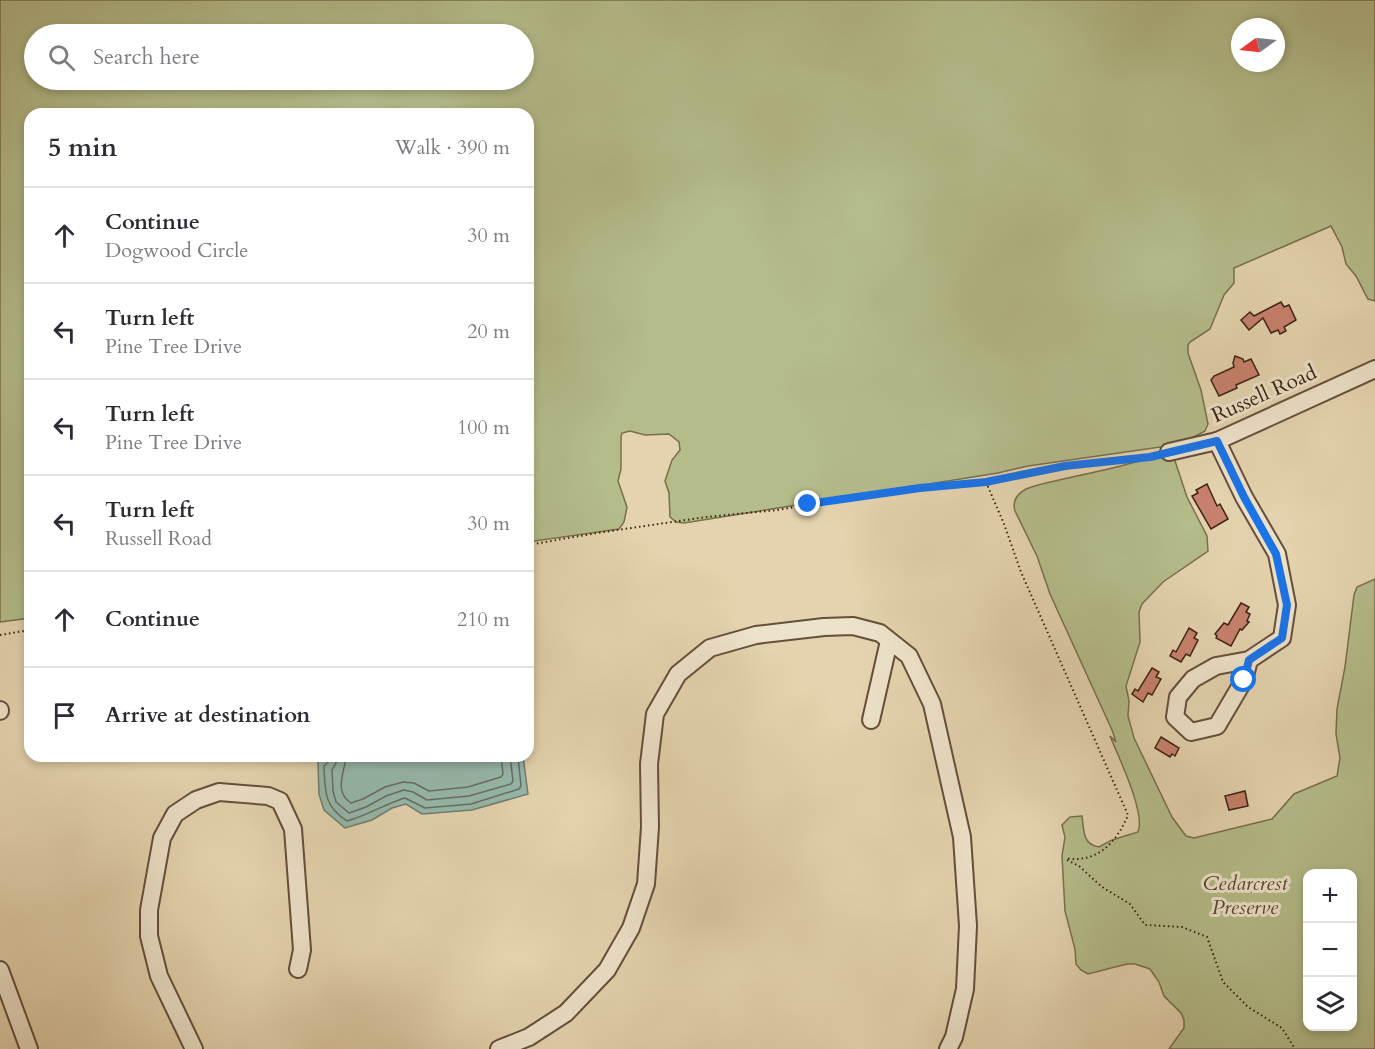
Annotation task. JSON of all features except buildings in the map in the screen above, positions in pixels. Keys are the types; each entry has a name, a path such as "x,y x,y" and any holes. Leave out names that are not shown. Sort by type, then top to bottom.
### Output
{"street":[{"name":"Russell Road","path":"1169,452 1217,441 1375,369"},
{"path":"1217,441 1248,505 1276,554 1287,605 1282,638 1249,660 1216,666 1192,679 1178,697 1175,717 1191,732 1217,726 1244,680 1249,660"},
{"path":"500,1049 529,1036 566,1013 607,970 631,928 646,884 650,827 649,764 655,714 678,674 710,648 756,634 854,626 880,633 909,656 932,704 962,837 968,926 965,989 954,1037 948,1049"},
{"path":"871,720 889,640"},
{"path":"194,1049 159,976 148,936 149,910 162,838 175,814 196,800 219,792 268,796 280,801 293,829 302,950 298,969"},
{"path":"0,970 29,1049"}],"path":[{"path":"534,544 860,496 986,482 1065,466 1150,457 1169,452"},
{"path":"986,482 1032,598 1053,641 1128,815 1123,828 1103,851 1077,860 1065,858 1079,866 1102,887 1130,904 1145,925 1182,927 1207,937 1223,982 1248,1007 1282,1028 1295,1049"},
{"path":"0,635 24,631"}],"green space":[{"path":"0,0 1375,0 1375,301 1368,299 1356,276 1346,264 1342,247 1331,226 1234,268 1234,283 1224,295 1210,329 1188,345 1188,353 1201,390 1208,424 1205,431 1181,444 1028,466 998,473 684,523 676,522 670,517 669,493 665,481 672,460 680,450 679,442 669,434 645,435 630,431 622,433 621,437 621,469 618,481 627,507 624,522 619,529 534,541 534,108 24,108 24,619 0,622"},
{"name":"Cedarcrest Preserve","path":"1158,455 1174,458 1187,497 1207,536 1208,551 1163,582 1142,604 1139,612 1140,642 1126,686 1129,701 1128,716 1134,738 1172,817 1186,836 1194,838 1272,819 1294,794 1337,776 1340,758 1336,734 1337,709 1354,595 1357,587 1375,579 1375,1049 1169,1049 1184,1028 1184,1020 1181,1013 1164,996 1159,982 1150,969 1127,964 1088,974 1076,964 1075,949 1065,911 1062,856 1065,837 1062,825 1070,817 1082,816 1087,840 1099,847 1112,840 1138,832 1138,812 1130,784 1110,736 1116,742 1112,730 1050,594 1037,556 1015,511 1014,504 1020,493 1031,487 1115,468"}],"water":[{"path":"318,762 524,762 528,794 472,810 422,814 406,804 392,808 372,820 345,828 324,810 319,794"}],"route":[{"path":"808,504 920,488 986,482 1065,466 1150,457 1217,441 1244,497 1276,554 1287,605 1282,638 1249,660 1244,680"}]}
